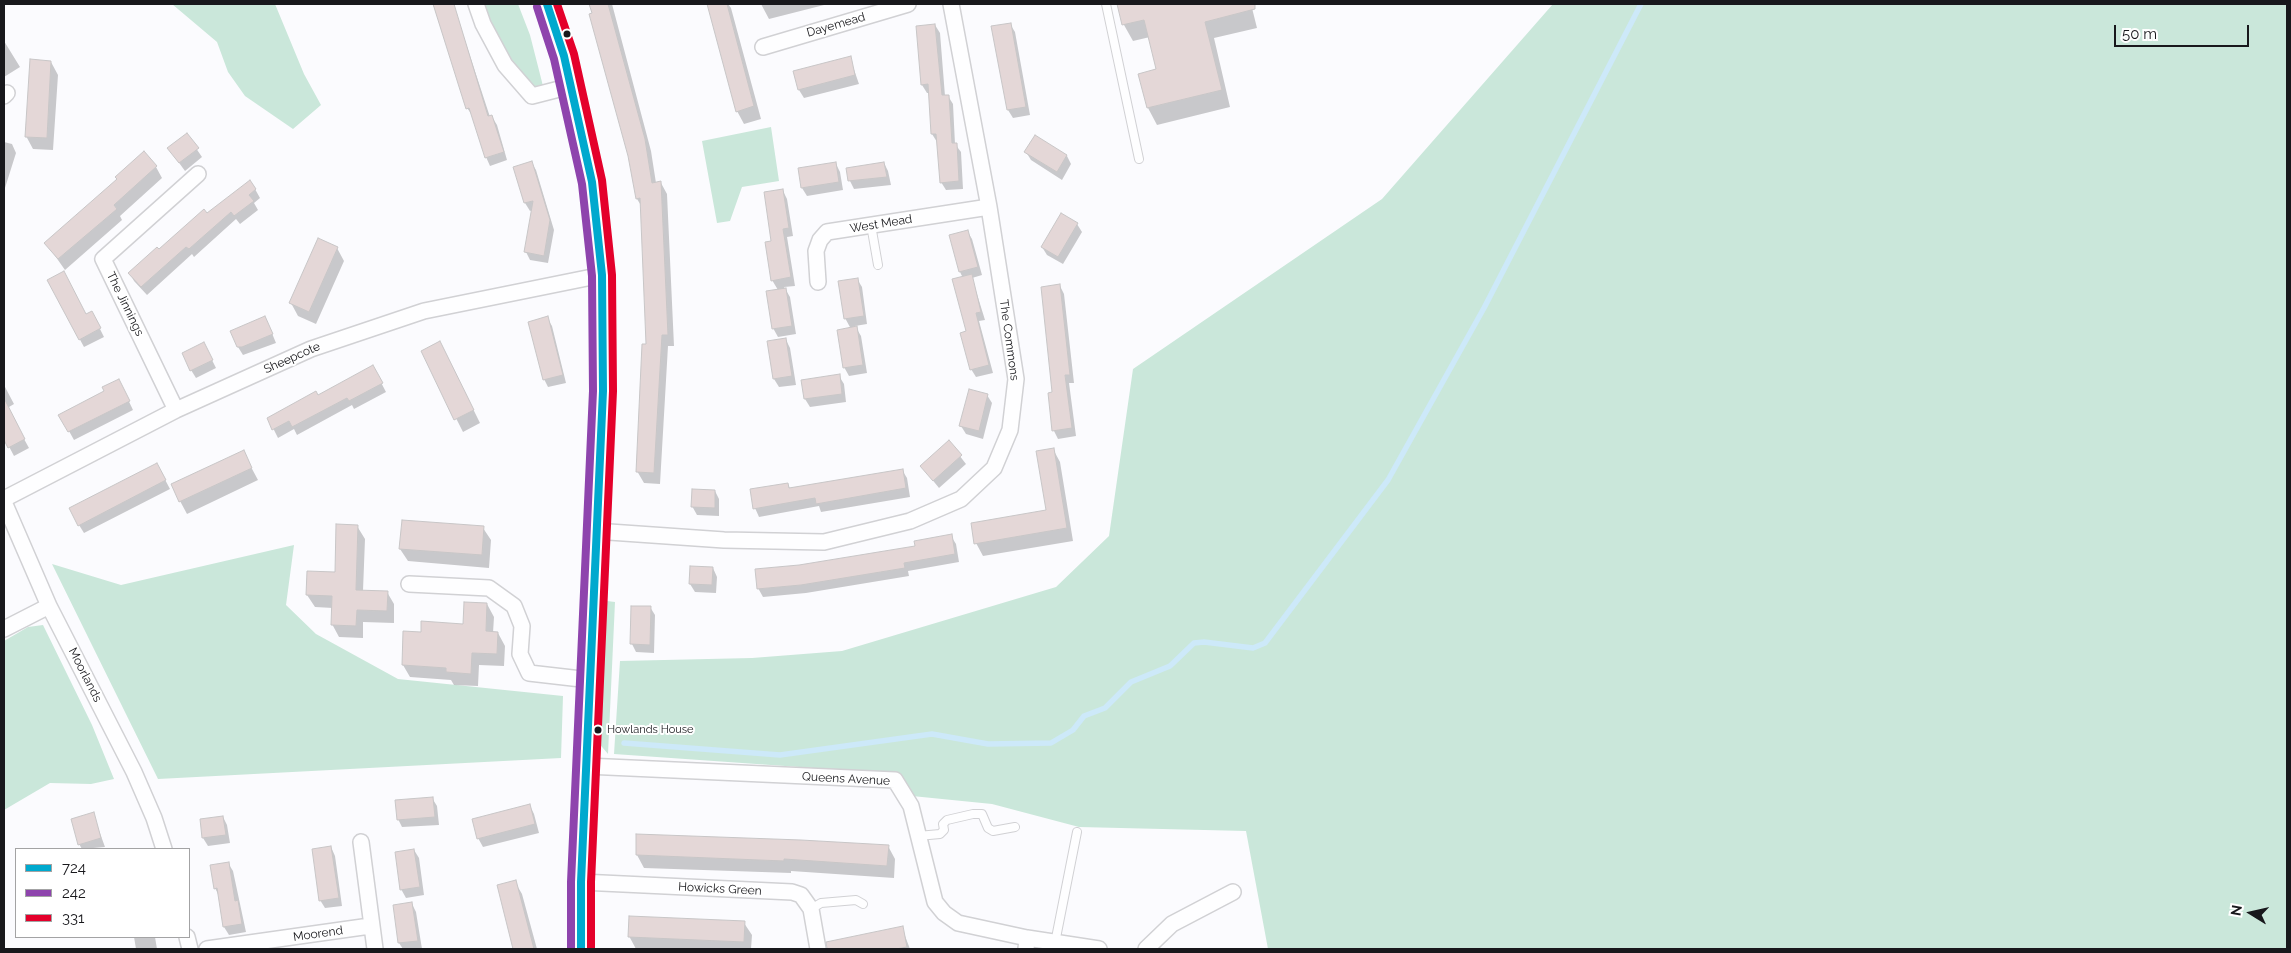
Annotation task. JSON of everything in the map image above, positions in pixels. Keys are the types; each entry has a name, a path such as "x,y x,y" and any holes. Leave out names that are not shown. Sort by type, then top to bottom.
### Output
{"street":[{"path":"476,4 483,24 505,65 532,96 571,86"},
{"path":"547,4 571,86 592,182 602,275 603,391 595,531 581,882 581,949"},
{"name":"Dayemead","path":"763,47 908,4"},
{"name":"The Commons","path":"595,531 724,540 824,542 910,521 961,499 994,468 1010,430 1016,380 989,207 951,4"},
{"name":"The Jinnings","path":"176,410 103,259 198,174"},
{"name":"West Mead","path":"818,282 816,251 820,240 827,232 989,207"},
{"name":"Sheepcote","path":"4,501 176,410 311,349 367,328 424,310 602,275"},
{"name":"Moorlands","path":"4,501 49,606 134,772 154,818 164,848"},
{"path":"409,584 489,588 514,606 522,626 520,654 529,674 590,680"},
{"path":"4,629 49,606"},
{"name":"Queens Avenue","path":"586,766 896,780 911,806 934,902 944,913 958,923 1026,944 1055,943 1098,949"},
{"path":"361,842 370,926 375,949"},
{"name":"Howicks Green","path":"581,882 792,892 801,895 811,909"},
{"path":"1146,949 1172,924 1233,892"},
{"path":"811,909 818,949"},
{"name":"Moorend","path":"207,949 370,926"}],"lane":[{"path":"1106,4 1139,159"},
{"path":"871,225 878,266"},
{"path":"918,836 940,834 944,830 943,824 947,820 973,814 982,814 988,828 993,831 1015,827"},
{"path":"1055,943 1077,832"},
{"path":"811,909 821,903 856,900 863,904"}],"green space":[{"path":"172,4 275,4 304,74 321,105 293,129 245,96 228,72 217,42"},
{"path":"483,4 518,4 530,35 543,86 532,88 510,60"},
{"path":"1553,4 2287,4 2287,949 1268,949 1246,831 1079,827 992,804 912,796 899,774 614,754 620,661 752,658 842,651 1056,587 1109,536 1133,369 1382,199"},
{"path":"771,127 779,181 742,187 730,221 717,223 702,141"},
{"path":"294,545 286,605 316,634 398,679 563,696 561,758 158,779 52,564 121,585"},
{"path":"607,601 615,602 608,754 597,741"},
{"path":"43,625 92,725 114,779 91,784 50,783 4,810 4,641 28,627"}],"building":[{"path":"433,4 454,4 488,116 492,115 504,152 485,158 469,108 466,109"},
{"path":"589,4 608,4 645,139 652,183 661,181 668,335 662,335 654,473 636,472 642,344 646,344 640,198 636,199 628,156 589,14 592,13"},
{"path":"707,4 727,4 754,106 736,112"},
{"path":"1117,4 1255,4 1255,9 1205,22 1222,90 1147,108 1138,74 1156,69 1144,20 1122,25"},
{"path":"1011,23 1026,107 1007,110 991,26"},
{"path":"935,24 942,95 949,95 952,143 957,143 959,181 940,183 936,134 931,134 928,84 921,85 916,26"},
{"path":"851,56 855,75 798,90 793,71"},
{"path":"30,59 51,61 47,138 25,137"},
{"path":"187,133 199,148 179,163 167,148"},
{"path":"1035,135 1067,155 1057,172 1024,152"},
{"path":"144,151 157,166 114,205 117,209 58,259 44,243 117,179 115,177"},
{"path":"532,161 550,220 544,256 524,252 533,201 524,203 513,167"},
{"path":"836,162 839,182 801,188 798,168"},
{"path":"884,162 887,177 848,181 846,168"},
{"path":"250,180 256,189 249,195 254,201 234,216 231,212 189,249 186,247 141,287 128,273 157,247 159,249 204,209 207,213"},
{"path":"783,189 789,228 783,229 791,277 771,281 765,242 771,241 764,192"},
{"path":"1061,213 1078,223 1058,257 1041,247"},
{"path":"968,230 978,267 959,272 949,235"},
{"path":"318,238 338,247 309,312 289,303"},
{"path":"64,271 86,314 92,311 101,328 79,340 47,280"},
{"path":"972,274 981,312 976,313 989,365 970,370 960,333 966,331 952,279"},
{"path":"858,278 864,316 844,319 838,281"},
{"path":"1060,284 1070,375 1065,375 1072,428 1052,431 1048,393 1052,392 1041,287"},
{"path":"786,288 792,326 772,329 766,291"},
{"path":"265,316 273,334 242,347 237,347 230,331"},
{"path":"548,316 563,375 543,380 528,322"},
{"path":"857,326 863,365 843,368 837,330"},
{"path":"786,338 792,376 773,379 767,341"},
{"path":"440,341 474,410 454,420 421,351"},
{"path":"204,342 213,360 190,371 182,353"},
{"path":"373,365 383,383 349,401 347,398 292,427 289,421 272,430 267,418 316,391 318,395"},
{"path":"840,374 842,394 804,399 801,380"},
{"path":"119,379 130,401 68,432 58,415 104,391 102,387"},
{"path":"969,389 988,394 979,431 959,426"},
{"path":"4,398 25,439 8,448 4,440"},
{"path":"949,440 962,455 933,481 920,466"},
{"path":"1054,448 1067,528 974,544 971,523 1046,510 1036,451"},
{"path":"244,450 252,468 179,502 171,484"},
{"path":"157,463 166,480 78,526 69,508"},
{"path":"903,469 906,488 816,504 815,498 753,509 750,489 788,483 789,488"},
{"path":"692,489 715,490 715,508 691,507"},
{"path":"402,520 484,526 482,555 399,549"},
{"path":"336,524 358,525 356,590 388,591 387,611 357,610 356,626 331,625 332,596 306,595 307,571 335,572"},
{"path":"952,534 955,554 904,563 905,568 801,585 757,589 755,569 799,565 915,546 914,541"},
{"path":"690,566 713,567 712,585 689,584"},
{"path":"464,602 487,603 486,631 498,632 497,654 472,653 471,674 446,672 446,668 402,665 403,631 421,632 421,621 463,624"},
{"path":"631,606 651,606 650,645 630,644"},
{"path":"433,797 435,817 397,820 395,800"},
{"path":"530,804 535,824 477,839 472,819"},
{"path":"94,812 101,838 78,845 71,819"},
{"path":"223,816 226,835 202,838 200,819"},
{"path":"636,834 889,845 887,866 784,859 784,861 636,855"},
{"path":"331,846 339,898 319,901 312,849"},
{"path":"414,849 420,887 400,890 395,852"},
{"path":"229,862 235,901 238,900 242,924 223,927 217,888 214,889 210,865"},
{"path":"516,880 534,949 513,949 497,885"},
{"path":"412,902 418,941 398,943 393,905"},
{"path":"629,916 745,921 744,942 628,937"},
{"path":"903,926 907,947 896,949 827,949 826,942"}],"waterway":[{"path":"624,743 780,755 932,734 988,744 1051,743 1073,730 1084,716 1105,708 1131,682 1170,666 1194,643 1204,642 1253,648 1265,643 1388,480 1484,308 1641,4"}],"transit line":[{"name":"724","path":"547,4 564,56 592,182 602,275 603,391 581,882 581,949"},
{"name":"331","path":"557,4 574,54 602,180 612,275 613,391 591,882 591,949"},
{"name":"242","path":"537,7 554,59 582,184 592,276 593,391 571,882 571,949"}],"place":[{"name":"Howlands House","path":"598,730"}]}
